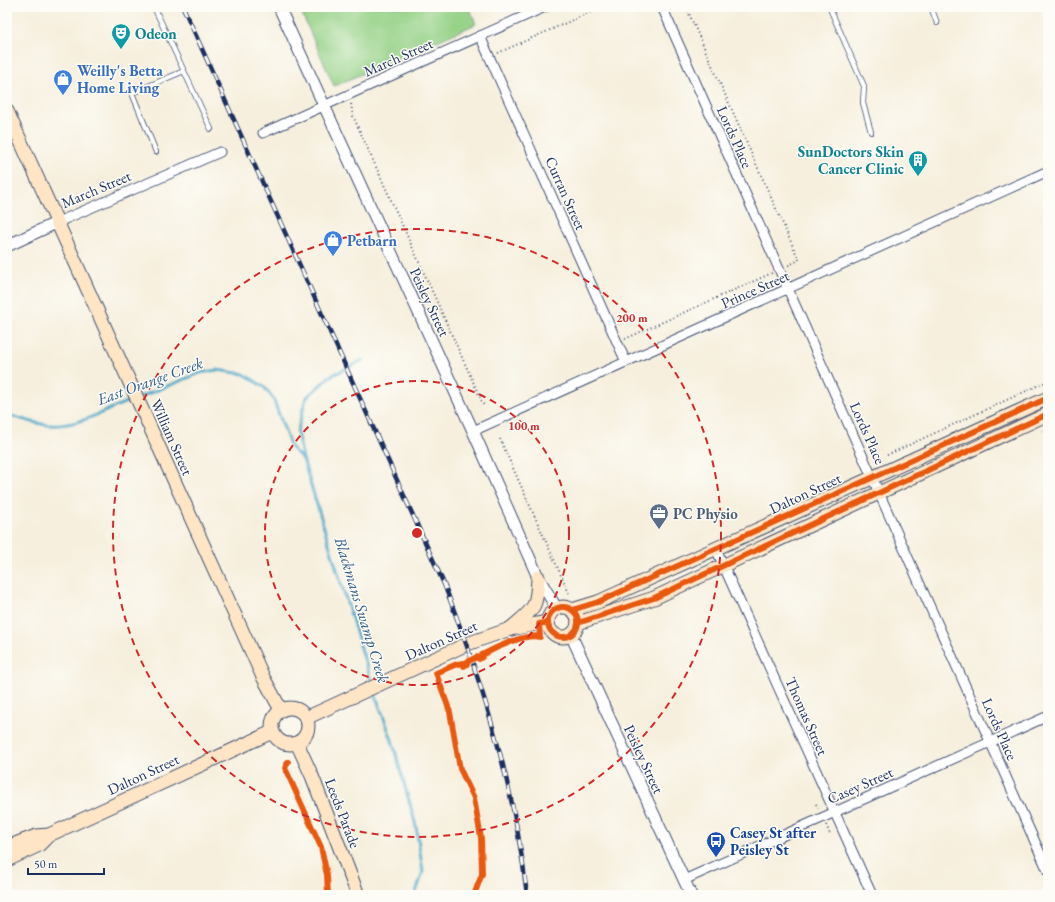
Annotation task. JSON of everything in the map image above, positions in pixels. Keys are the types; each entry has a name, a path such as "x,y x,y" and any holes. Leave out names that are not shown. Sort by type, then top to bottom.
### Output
{"main road":[{"name":"William Street","path":"7,111 263,677 281,710"},
{"name":"Dalton Street","path":"572,610 598,602 1048,398"},
{"name":"Dalton Street","path":"578,623 654,598 1048,414"},
{"path":"510,629 531,610 537,600 538,577"},
{"path":"564,607 572,610 578,618 577,628 571,635 562,637 554,634 548,622 551,614 557,609 564,607"},
{"name":"Dalton Street","path":"306,718 467,644 510,629 548,622"},
{"path":"293,708 298,710 306,718 308,724 306,735 297,743 285,744 272,732 271,727 274,717 281,710 293,708"},
{"name":"Dalton Street","path":"7,860 39,845 49,835 272,732"},
{"name":"Leeds Parade","path":"297,743 312,776 358,895"},
{"name":"Dalton Street","path":"7,848 36,836 49,835"}],"street":[{"name":"Peisley Street","path":"279,7 323,106 474,431 538,577 557,609"},
{"name":"March Street","path":"263,133 545,7"},
{"name":"Lords Place","path":"662,7 1048,871"},
{"name":"Curran Street","path":"480,36 626,362"},
{"name":"March Street","path":"7,246 58,222 220,152"},
{"name":"Prince Street","path":"474,431 1048,171"},
{"name":"Thomas Street","path":"716,548 872,895"},
{"name":"Peisley Street","path":"571,635 691,895"},
{"name":"Casey Street","path":"684,880 1048,716"}],"lane":[{"path":"154,7 210,129"},
{"path":"832,7 831,11 864,86 864,103 871,132"},
{"path":"931,7 937,23"},
{"path":"156,152 132,93 184,72"}],"path":[{"path":"490,57 602,7"},
{"path":"618,343 799,260 686,7"},
{"path":"350,95 353,116 484,406"},
{"path":"887,455 1048,382"},
{"path":"500,439 569,593"}],"green space":[{"path":"299,7 469,7 476,24 334,86"}],"waterway":[{"name":"Blackmans Swamp Creek","path":"363,360 329,377 306,398 297,432 303,459 372,684"},
{"name":"East Orange Creek","path":"140,397 200,373 217,370 244,374 264,387 273,398 291,448 303,459"},
{"name":"East Orange Creek","path":"7,415 38,423 60,425 81,421 133,399"},
{"name":"Blackmans Swamp Creek","path":"374,691 392,740 416,826 423,872 415,895"}],"railway":[{"path":"183,7 444,584 472,660 496,737 506,776 522,855 527,895"}],"cycle path":[{"path":"572,610 598,602 1048,398"},
{"path":"578,623 654,598 1048,414"},
{"path":"563,607 574,611 578,622 574,633 563,637 552,633 548,622 552,611 563,607"},
{"path":"474,895 482,874 481,838 474,798 460,769 450,712 436,673 457,664 463,663 464,666 467,662 477,657 479,659 482,655 519,639 534,636 540,637 539,624 548,622"},
{"path":"288,762 285,768 321,847 327,875 328,895"}],"place":[{"name":"Odeon","path":"121,50"},
{"name":"Weilly's Betta Home Living","path":"63,96"},
{"name":"SunDoctors Skin Cancer Clinic","path":"918,177"},
{"name":"Petbarn","path":"333,257"},
{"name":"PC Physio","path":"659,530"},
{"name":"Casey St after Peisley St","path":"716,858"}]}
